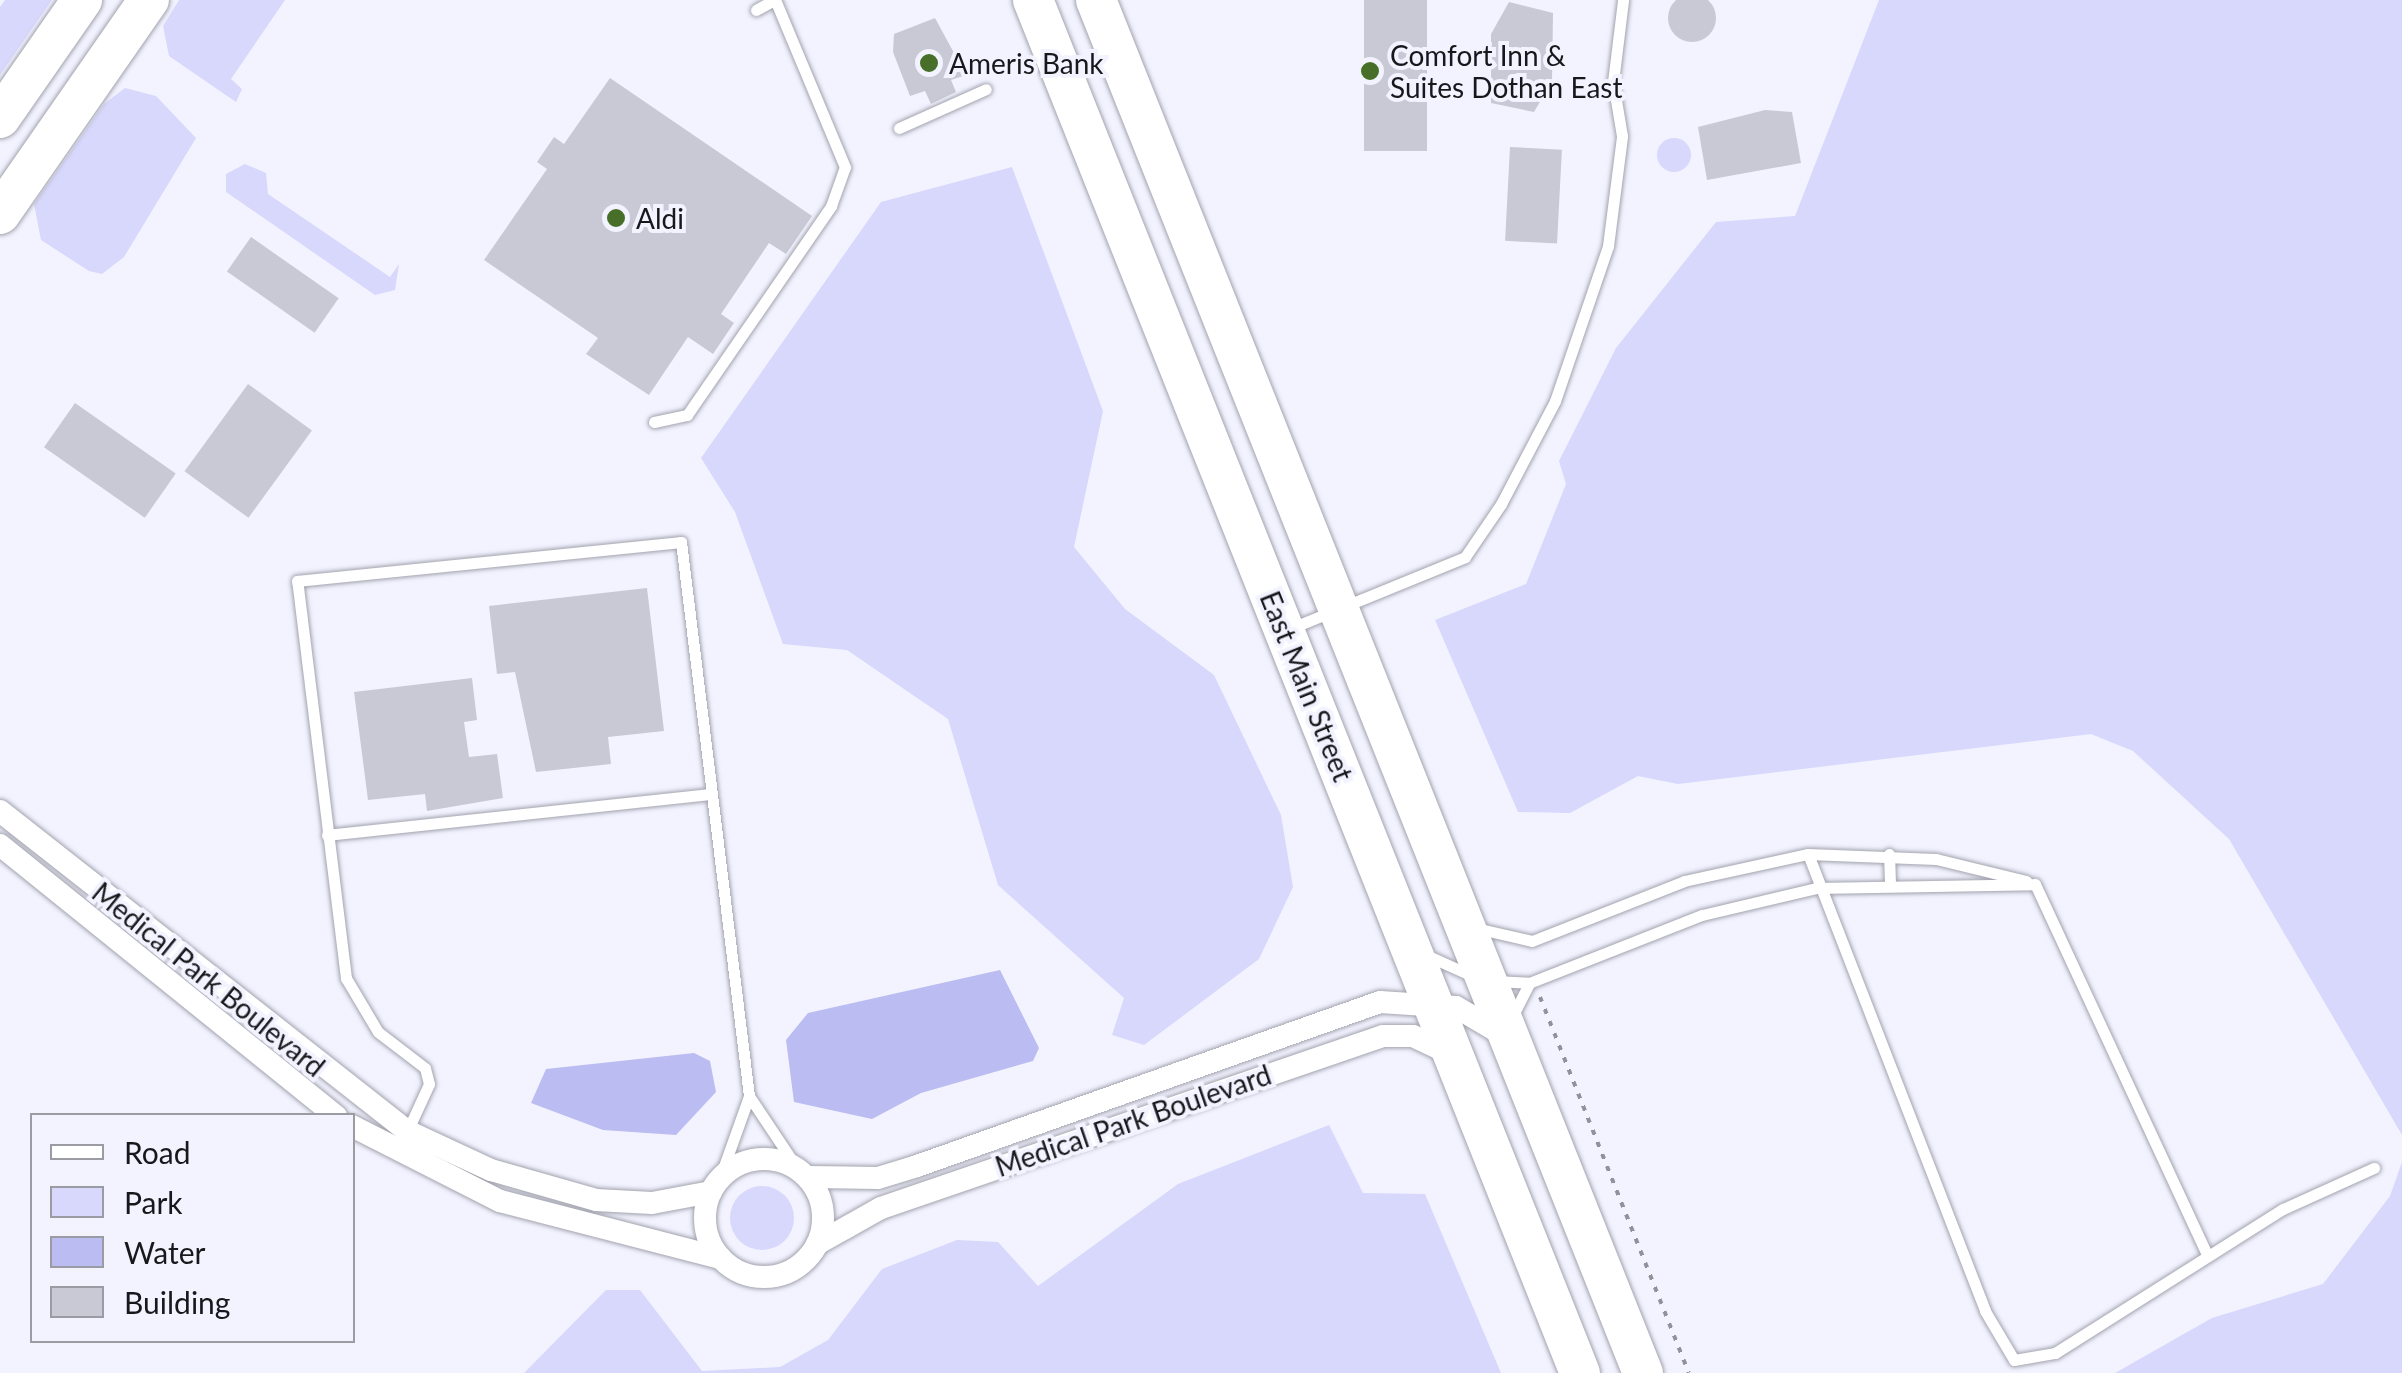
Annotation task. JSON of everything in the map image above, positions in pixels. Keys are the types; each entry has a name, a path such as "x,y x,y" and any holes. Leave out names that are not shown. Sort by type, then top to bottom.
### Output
{"highway":[{"path":"0,118 82,0"},
{"path":"0,214 149,0"},
{"name":"East Main Street","path":"1033,0 1580,1373"},
{"name":"East Main Street","path":"1096,0 1642,1373"}],"street":[{"name":"Medical Park Boulevard","path":"0,811 172,950 408,1131 491,1170 596,1200 652,1203 715,1186"},
{"name":"Medical Park Boulevard","path":"0,846 332,1113"},
{"path":"1380,1002 1410,944"},
{"name":"Medical Park Boulevard","path":"802,1173 878,1178 1101,1103 1380,1002 1432,1001 1510,1039"},
{"name":"Medical Park Boulevard","path":"817,1244 881,1208 1383,1036 1413,1036 1455,1056"},
{"path":"355,1128 394,1153 500,1202 722,1258 773,1276 817,1244 824,1216 802,1173 756,1159 715,1186 707,1234 722,1258"}],"lane":[{"path":"654,422 687,415 832,206 844,167 775,0 756,10"},
{"path":"1286,631 1465,557 1555,401 1608,246 1622,136 1613,82 1623,0"},
{"path":"899,128 986,89"},
{"path":"394,1153 424,1100 425,1068 378,1032 346,978 296,582 681,542 749,1096 802,1173"},
{"path":"328,835 712,794"},
{"path":"1808,854 1816,888 1985,1312 2014,1360 2056,1352 2208,1255 2374,1168"},
{"path":"1460,914 1504,940 1532,941 1684,881 1808,854 1889,854 2035,884"},
{"path":"1889,854 1890,884"},
{"path":"1410,944 1486,980 1532,982 1702,915 1816,888 2035,884"},
{"path":"2035,884 2208,1255"},
{"path":"154,970 172,950"},
{"path":"1510,1039 1532,982"},
{"path":"715,1186 749,1096"},
{"path":"1101,1103 1110,1128"}],"path":[{"path":"1532,982 1689,1373"}],"green space":[{"path":"5,0 52,0 0,75 0,7"},
{"path":"179,0 285,0 231,79 242,89 236,102 169,56 163,26"},
{"path":"1879,0 2402,0 2402,1135 2229,839 2133,751 2091,734 1678,784 1638,776 1570,813 1518,812 1435,620 1526,584 1566,484 1559,461 1616,348 1716,222 1795,216"},
{"path":"125,88 156,96 196,138 124,257 102,274 89,271 41,240 34,204 104,104"},
{"path":"1674,138 1686,143 1691,155 1686,167 1674,172 1662,167 1657,155 1662,143"},
{"path":"245,164 266,173 268,194 390,277 399,264 395,290 375,295 226,192 226,174"},
{"path":"1012,167 1103,411 1074,547 1125,609 1214,675 1281,815 1293,887 1259,959 1144,1045 1112,1035 1124,998 998,885 948,719 847,650 783,644 735,512 701,458 881,202"},
{"path":"1329,1125 1363,1193 1425,1194 1501,1373 524,1373 606,1290 640,1290 702,1371 780,1367 828,1340 882,1269 957,1240 998,1242 1038,1286 1178,1184"},
{"path":"2402,1162 2402,1373 2115,1373 2212,1318 2323,1284 2390,1196"},
{"path":"762,1186 785,1195 794,1218 785,1241 762,1250 739,1241 730,1218 739,1195"}],"water":[{"path":"1000,970 1039,1048 1033,1061 921,1093 872,1119 794,1102 786,1040 808,1013"},
{"path":"694,1053 710,1061 716,1092 676,1135 603,1130 531,1103 546,1069"}],"building":[{"path":"1678,-1 1706,-1 1714,9 1714,27 1701,40 1683,40 1670,27 1670,9"},
{"path":"1364,0 1427,0 1427,151 1364,151"},
{"path":"1509,2 1553,13 1552,81 1534,112 1491,103 1491,34"},
{"name":"Ameris Bank","path":"935,18 966,75 951,80 956,92 931,104 925,91 910,96 893,52 894,34"},
{"path":"610,78 812,216 786,254 769,243 721,314 734,323 713,354 688,337 649,395 586,354 598,338 484,260 547,169 537,162 554,137 564,144"},
{"path":"1765,110 1792,112 1801,163 1707,180 1698,127"},
{"path":"1510,147 1562,150 1557,244 1505,241"},
{"path":"251,237 339,298 315,333 227,271"},
{"path":"248,384 312,430 248,518 185,471"},
{"path":"75,403 176,474 145,518 44,447"},
{"path":"647,588 664,731 608,737 611,764 536,772 515,672 497,674 489,606"},
{"path":"472,678 477,720 464,722 469,757 497,754 503,798 427,811 425,794 368,800 354,692"}],"place":[{"name":"Ameris Bank","path":"929,63"},
{"name":"Comfort Inn & Suites Dothan East","path":"1370,71"},
{"name":"Aldi","path":"616,218"}]}
